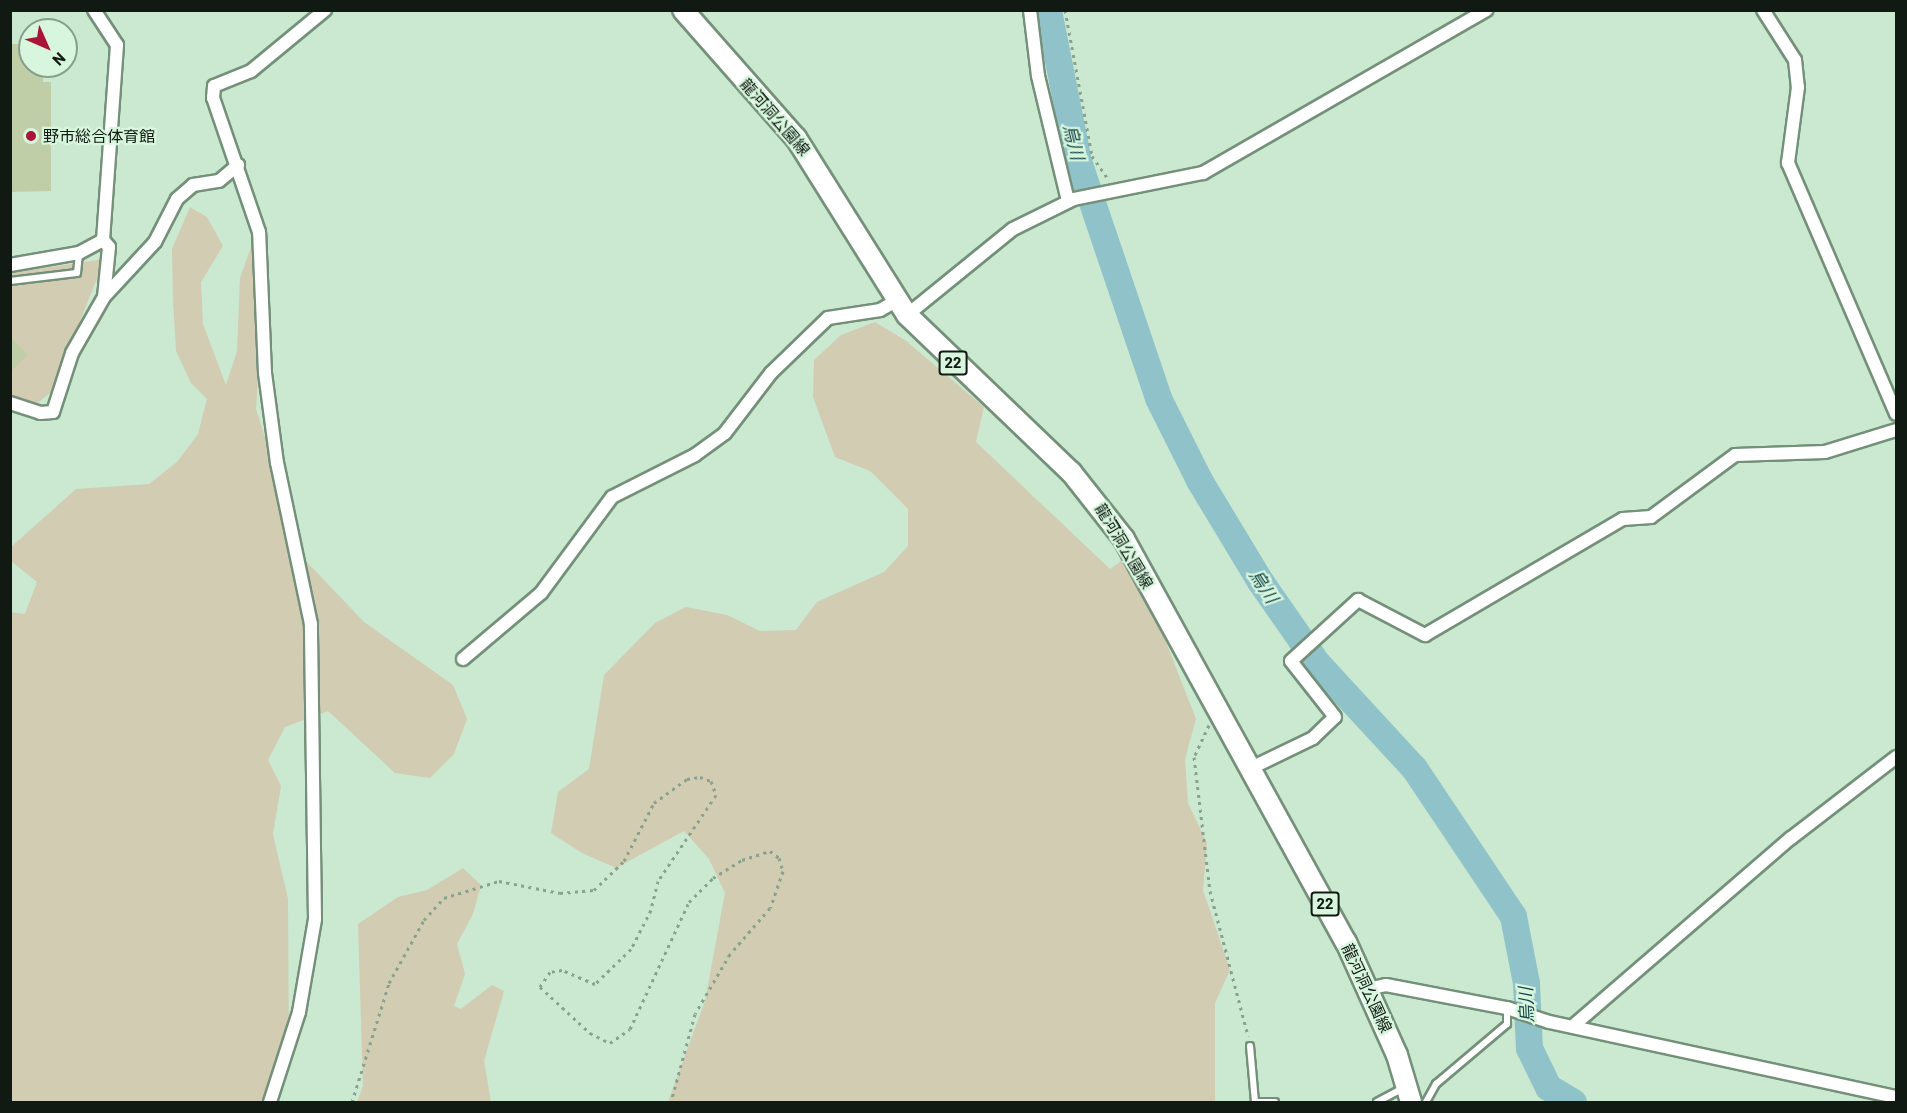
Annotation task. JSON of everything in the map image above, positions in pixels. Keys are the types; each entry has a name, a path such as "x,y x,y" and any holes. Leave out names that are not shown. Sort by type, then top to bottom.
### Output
{"main road":[{"name":"龍河洞公園線","path":"682,10 796,138 902,308 1100,503 1249,769 1367,989 1408,1095"}],"street":[{"path":"94,10 117,45 103,240 109,247 104,297"},
{"path":"270,1102 299,1012 315,919 311,624 277,463 265,373 259,232 238,165 218,123 214,86 251,71 325,10"},
{"path":"1030,10 1038,76 1071,200"},
{"path":"463,659 541,593 612,497 695,455 725,433 771,373 828,318 902,308 1013,230 1071,200 1112,194 1203,173 1486,10"},
{"path":"1763,10 1795,60 1798,87 1788,163 1896,414"},
{"path":"10,403 39,413 53,411 72,353 104,297 155,242 185,189 219,181 238,165"},
{"path":"10,265 79,253 103,240"},
{"path":"1249,769 1313,738 1335,717 1291,661 1293,656 1358,600 1425,635 1623,519 1651,517 1735,455 1825,452 1896,430"},
{"path":"1574,1025 1791,838 1896,757"},
{"path":"1367,989 1386,986 1507,1008 1549,1022 1574,1025 1896,1097"}],"lane":[{"path":"10,281 77,273 79,253"},
{"path":"1425,1102 1437,1083 1507,1024 1507,1008"},
{"path":"1250,1046 1255,1102 1275,1102"},
{"path":"1377,1102 1408,1095"}],"path":[{"path":"1065,10 1092,156 1112,194"},
{"path":"1218,715 1205,729 1194,757 1210,891 1250,1046"},
{"path":"352,1102 389,982 424,920 444,898 499,881 560,893 594,890 624,861 654,803 687,779 700,777 711,782 716,795 657,881 651,910 631,949 596,984 562,970 550,972 540,987 590,1033 610,1043 630,1029 689,902 713,878 742,860 770,851 779,858 783,871 770,908 730,954 695,1014 671,1102"}],"shaded area":[{"path":"190,207 207,217 223,246 201,282 203,324 226,385 237,351 240,278 258,228 262,317 256,409 303,558 364,622 453,685 467,719 454,754 430,778 395,773 328,711 285,727 268,760 281,786 273,834 288,899 289,1056 270,1102 11,1102 10,612 25,614 37,582 11,561 11,547 76,489 149,484 177,462 198,434 207,399 191,383 176,351 173,300 172,249"},
{"path":"105,259 51,392 34,406 11,399 10,273"},
{"path":"875,322 905,340 984,407 976,442 1110,569 1125,558 1148,596 1196,719 1185,759 1188,803 1207,843 1203,890 1230,970 1215,1003 1215,1102 668,1102 705,1001 725,893 709,859 684,831 616,868 582,853 551,833 558,792 589,769 604,675 655,623 686,607 727,615 760,631 796,630 817,602 884,572 908,546 908,509 870,471 835,457 813,397 814,360 841,335"},
{"path":"463,868 481,885 473,914 457,944 465,974 454,1006 461,1009 492,985 504,991 484,1061 491,1102 357,1102 363,1086 358,924 398,897 427,890"}],"building":[{"name":"野市総合体育館","path":"10,44 18,44 18,78 43,78 43,82 51,82 51,191 10,192"},
{"path":"10,337 28,355 10,372"}],"waterway":[{"name":"烏川","path":"1048,10 1078,161 1158,398 1199,480 1260,581 1317,663 1414,768 1513,916 1526,983 1529,1048 1548,1087 1573,1102"}],"place":[{"name":"野市総合体育館","path":"31,136"}]}
